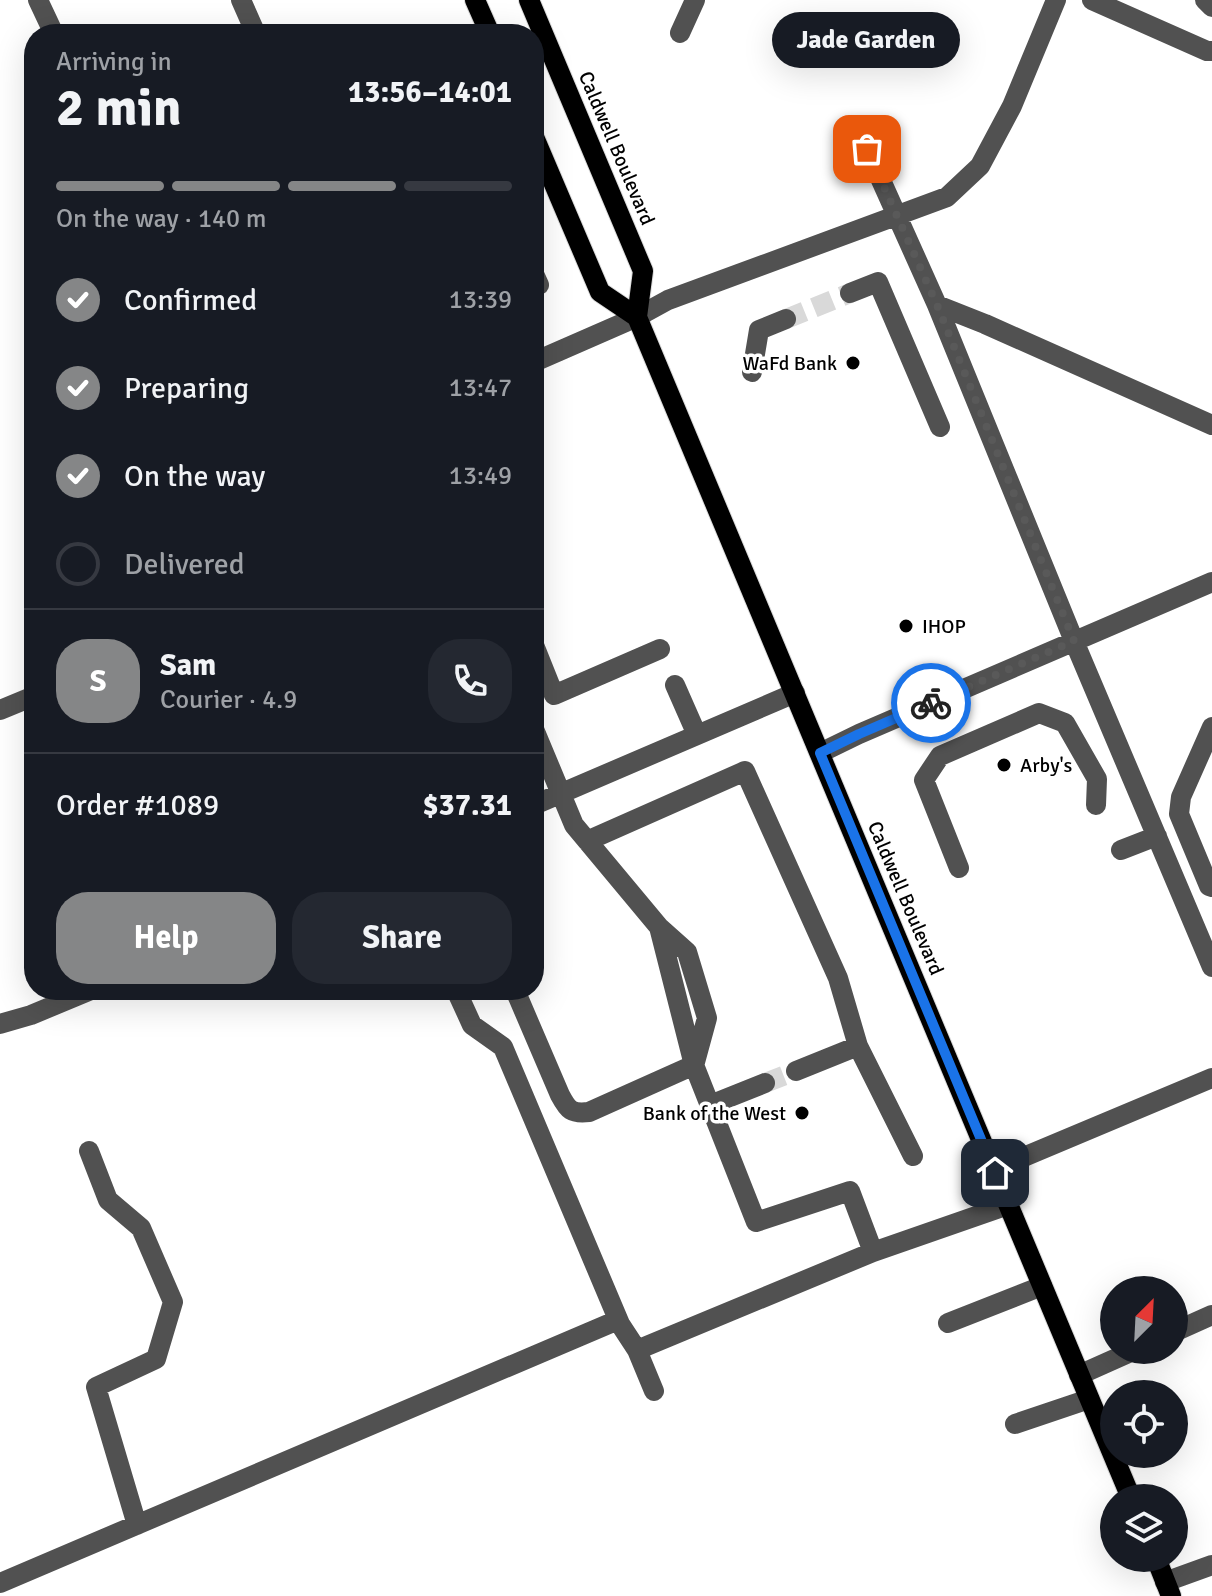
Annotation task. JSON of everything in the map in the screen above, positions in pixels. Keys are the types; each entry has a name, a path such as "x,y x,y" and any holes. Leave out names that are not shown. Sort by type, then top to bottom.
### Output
{"main road":[{"path":"475,0 486,24"},
{"name":"Caldwell Boulevard","path":"529,0 539,24"},
{"name":"Caldwell Boulevard","path":"544,36 643,271 637,317 1125,1484"},
{"path":"544,160 600,292 637,317"}],"lane":[{"path":"38,0 49,24"},
{"path":"241,0 252,24"},
{"path":"680,33 695,0"},
{"path":"544,358 668,300 947,197 980,166 1012,106 1056,0"},
{"path":"1092,0 1212,51"},
{"path":"1205,0 1212,7"},
{"path":"867,149 937,305 1212,967"},
{"path":"850,293 878,282 940,427"},
{"path":"937,305 1212,425"},
{"path":"752,372 759,330 786,319"},
{"path":"820,753 1212,582"},
{"path":"544,670 554,695 660,649"},
{"path":"675,685 697,735"},
{"path":"544,801 795,693"},
{"path":"0,710 24,700"},
{"path":"959,868 924,780 940,756 1039,713 1065,723 1097,779 1096,805"},
{"path":"1212,727 1181,797 1179,814 1212,887"},
{"path":"544,754 574,825 659,927 694,1065 756,1222 850,1191 873,1252"},
{"path":"587,841 745,771 838,978 858,1046 913,1156"},
{"path":"1121,850 1157,836"},
{"path":"0,1024 67,1000"},
{"path":"461,1000 472,1025 503,1047 618,1320 637,1350 654,1391"},
{"path":"519,1000 560,1095 567,1107 577,1113 589,1112 694,1065"},
{"path":"796,1071 858,1046"},
{"path":"995,1173 1026,1156 1212,1078"},
{"path":"710,1105 765,1083"},
{"path":"89,1151 108,1200 141,1228 173,1302 156,1359 96,1387 137,1525"},
{"path":"637,1350 873,1252 1008,1205"},
{"path":"948,1323 1042,1286"},
{"path":"1188,1326 1212,1315"},
{"path":"0,1583 618,1320"},
{"path":"1079,1375 1104,1364"},
{"path":"1015,1424 1089,1399"},
{"path":"1168,1589 1212,1565"}],"tunnel":[{"path":"786,319 850,293"},
{"path":"765,1083 796,1071"}],"way so far":[{"path":"867,149 937,305 1074,641 931,703"}],"place":[{"name":"Jade Garden","path":"867,149"},
{"name":"WaFd Bank","path":"853,363"},
{"name":"IHOP","path":"906,626"},
{"name":"Arby's","path":"1004,765"},
{"name":"Bank of the West","path":"802,1113"}],"route":[{"path":"931,703 820,753 995,1173"}]}
